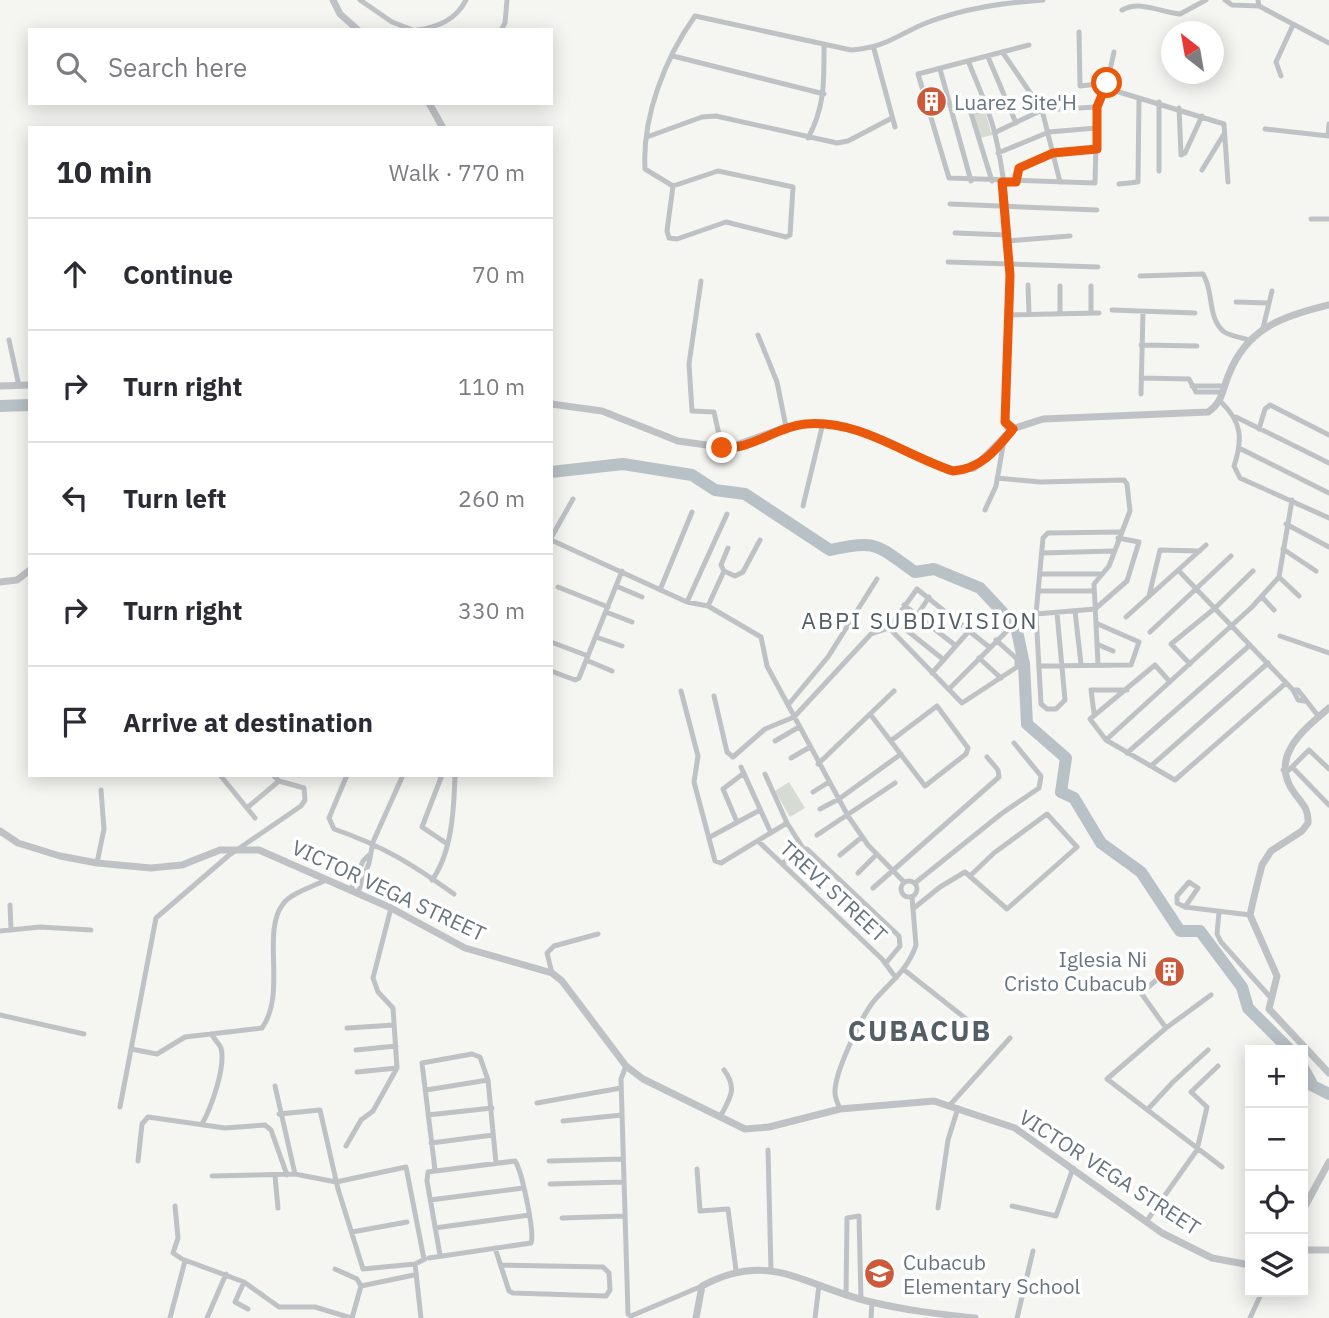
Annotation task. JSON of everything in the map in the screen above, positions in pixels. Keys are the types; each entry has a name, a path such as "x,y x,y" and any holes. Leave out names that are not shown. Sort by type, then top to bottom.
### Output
{"street":[{"path":"332,0 340,14 356,28"},
{"path":"360,0 392,22 409,28"},
{"path":"422,28 447,21 460,11 466,0"},
{"path":"502,28 506,23 508,0"},
{"path":"673,186 667,231 669,238 677,239 726,222 788,237 793,230 794,190 790,185 718,171 673,186 645,169 650,115 673,55 695,16 824,46 851,50 874,49 924,24 966,10 996,3 1043,0"},
{"path":"1122,10 1130,3 1140,3 1180,14 1206,0"},
{"path":"1225,0 1231,5 1258,3 1329,43"},
{"path":"1281,76 1276,62 1293,24"},
{"path":"1079,32 1080,86 1107,86 1224,124 1228,182"},
{"path":"1029,45 969,63 918,74 949,178 971,181 1095,183 1097,107 1107,86 1114,52"},
{"path":"808,138 820,116 824,94 824,46"},
{"path":"874,49 895,127"},
{"path":"1003,53 1042,110 1060,182"},
{"path":"673,55 824,94"},
{"path":"988,57 1016,123"},
{"path":"969,63 995,133 1002,182 1009,263 1005,422 1013,429"},
{"path":"940,69 971,181"},
{"path":"1118,184 1138,181 1139,98"},
{"path":"1158,102 1159,171"},
{"path":"430,105 442,126"},
{"path":"995,133 1042,110 1097,107"},
{"path":"987,108 971,113 992,181"},
{"path":"1179,108 1181,155 1185,153 1202,117"},
{"path":"648,136 709,116 837,144 892,118"},
{"path":"1265,129 1328,136 1329,124"},
{"path":"998,153 1049,132 1096,128"},
{"path":"1202,170 1224,134"},
{"path":"1016,182 1019,168 1053,153 1097,149"},
{"path":"950,204 1097,210"},
{"path":"1311,219 1329,219"},
{"path":"955,233 1007,238 1070,236"},
{"path":"948,262 1098,267"},
{"path":"1140,276 1203,274 1211,286 1212,313 1224,333 1249,340"},
{"path":"701,281 690,364 692,411 714,412 722,448"},
{"path":"1028,285 1030,314"},
{"path":"1059,286 1060,314"},
{"path":"1091,286 1091,313"},
{"path":"1263,328 1272,291"},
{"path":"1236,302 1268,303"},
{"path":"553,404 602,411 678,442 722,448 745,444 786,427 823,423 865,433 953,471 974,468 1013,429 1043,419 1208,412 1220,402 1238,355 1249,340 1263,328 1329,306"},
{"path":"1112,310 1195,313"},
{"path":"1141,394 1143,311"},
{"path":"1008,315 1099,313"},
{"path":"758,335 777,382 786,427"},
{"path":"9,340 19,386"},
{"path":"1141,345 1197,346"},
{"path":"1141,378 1189,379 1192,386 1224,389"},
{"path":"0,386 28,385"},
{"path":"1220,402 1236,417 1329,463"},
{"path":"1259,429 1265,409 1270,405 1329,435"},
{"path":"1236,417 1239,448 1234,466 1240,478 1329,518"},
{"path":"803,506 823,423"},
{"path":"985,510 997,478 1004,440"},
{"path":"1239,448 1329,493"},
{"path":"997,478 1040,482 1124,480 1127,484 1130,511 1109,566 1094,584 1098,664"},
{"path":"553,535 573,499"},
{"path":"1106,740 1231,627 1279,577 1292,500"},
{"path":"660,590 692,512"},
{"path":"687,602 727,514"},
{"path":"1286,524 1329,547"},
{"path":"949,689 1017,621 1036,614 1095,608 1127,582 1139,542 1119,535 1048,533 1043,538 1036,614 1041,704 1047,709 1056,709 1065,700 1057,612"},
{"path":"553,540 687,602 708,606 761,637 763,658 848,816 862,837 904,883 915,883 1001,814 1038,789 1041,776 1014,743"},
{"path":"728,548 720,565 724,571 736,576 743,572 761,540"},
{"path":"1126,617 1206,545"},
{"path":"1283,549 1316,571"},
{"path":"1148,597 1160,550 1200,551"},
{"path":"1042,554 1113,551"},
{"path":"1150,632 1231,556"},
{"path":"1190,664 1171,644 1214,609 1253,570"},
{"path":"553,672 576,680 622,571"},
{"path":"708,606 724,571"},
{"path":"1179,571 1286,683 1293,690 1298,690 1319,717"},
{"path":"0,582 17,580 28,572"},
{"path":"1040,574 1100,574"},
{"path":"1279,577 1299,596"},
{"path":"788,705 828,657 877,579"},
{"path":"616,586 642,597"},
{"path":"558,587 632,622"},
{"path":"714,696 727,752 733,757 765,729 794,718 871,634 889,628 916,589 989,647"},
{"path":"1038,591 1094,591"},
{"path":"907,631 929,597"},
{"path":"1262,597 1274,610"},
{"path":"904,606 956,646"},
{"path":"1075,611 1081,664"},
{"path":"894,621 944,660"},
{"path":"1040,666 1131,665 1140,644 1115,629 1098,624"},
{"path":"889,628 962,703 1017,667 1018,662 996,640"},
{"path":"932,673 969,631"},
{"path":"596,636 622,646"},
{"path":"1280,636 1329,653"},
{"path":"553,643 612,671"},
{"path":"1099,645 1114,651"},
{"path":"1127,753 1250,645"},
{"path":"979,658 1002,678"},
{"path":"1151,766 1268,663"},
{"path":"1094,713 1127,690 1155,665 1170,682"},
{"path":"1127,690 1091,690 1094,713 1091,721 1106,740 1175,779 1286,683"},
{"path":"681,691 698,757 694,782 718,864 787,823"},
{"path":"818,764 894,691"},
{"path":"870,714 925,786 966,754 968,748 937,706 892,740"},
{"path":"1329,708 1285,757 1285,780 1307,809 1308,823 1302,831 1271,851 1262,865 1250,915 1277,981 1269,1009 1329,1073"},
{"path":"775,741 799,727"},
{"path":"791,758 810,747"},
{"path":"1283,770 1292,767 1308,750 1329,769"},
{"path":"820,809 839,799 901,754"},
{"path":"873,888 999,777 998,771 987,757"},
{"path":"1292,767 1329,805"},
{"path":"737,822 723,789 742,770 771,833"},
{"path":"765,774 787,823 803,848 899,936 900,946 887,964"},
{"path":"222,777 255,818"},
{"path":"120,1107 156,918 228,856 244,848 301,807 305,800 304,788 279,781 275,777"},
{"path":"293,784 296,777"},
{"path":"346,777 329,818 330,825 373,842 407,860 454,894"},
{"path":"354,891 363,861 368,856 402,777"},
{"path":"441,777 422,827 446,843"},
{"path":"432,880 442,867 448,850 446,843 454,777"},
{"path":"248,807 279,781"},
{"path":"813,792 829,782"},
{"path":"817,835 895,783"},
{"path":"97,863 104,829 101,790"},
{"path":"710,837 760,810"},
{"path":"914,908 961,872 971,875 1007,909 1077,847 1047,814 994,853 971,875"},
{"path":"0,831 18,844 97,863 151,868 182,865 220,850 244,848"},
{"path":"840,855 862,837"},
{"name":"TREVI STREET","path":"758,841 900,974"},
{"name":"VICTOR VEGA STREET","path":"244,848 259,850 354,891 465,948 552,973 562,981 626,1066 643,1079 745,1129 764,1129 840,1109 934,1101 1015,1128 1146,1222 1212,1258 1245,1264"},
{"path":"782,864 803,848"},
{"path":"858,873 877,854"},
{"path":"131,1049 157,1054 179,1039 262,1028 269,1018 272,1000 278,912 284,902 327,879"},
{"path":"1185,907 1198,888 1189,882 1177,899 1185,907 1250,915"},
{"path":"904,883 901,887 903,895 912,897"},
{"path":"912,897 916,893 915,883"},
{"path":"840,1109 834,1095 849,1051 872,1003 900,974 916,945 912,897"},
{"path":"10,905 11,929"},
{"path":"346,1146 361,1120 373,1111 397,1068 393,1008 378,992 373,978 391,908"},
{"path":"1219,912 1217,934 1221,942 1271,998"},
{"path":"0,931 40,927 91,930"},
{"path":"552,973 547,953 554,946 598,934"},
{"path":"900,974 979,1029"},
{"path":"1160,977 1141,993 1166,1028"},
{"path":"1211,995 1166,1028 1107,1079 1222,1167"},
{"path":"0,1014 84,1034"},
{"path":"347,1028 394,1025"},
{"path":"202,1124 210,1109 219,1077 221,1048 211,1034"},
{"path":"938,1208 954,1107 1010,1038"},
{"path":"356,1050 396,1046"},
{"path":"1149,1110 1173,1082 1208,1050"},
{"path":"435,1170 422,1063 426,1060 474,1054 480,1057 488,1080 496,1163"},
{"path":"626,1066 621,1088 629,1316 736,1270 771,1271 872,1303 975,1318"},
{"path":"1146,1222 1198,1150 1207,1107 1191,1093 1218,1066"},
{"path":"357,1072 397,1068"},
{"path":"720,1118 733,1093 733,1082 724,1070"},
{"path":"426,1090 488,1080"},
{"path":"275,1086 279,1114 295,1174"},
{"path":"537,1103 621,1088"},
{"path":"428,1115 492,1108"},
{"path":"279,1114 320,1110 337,1182 365,1270 415,1264 432,1257 531,1243 533,1238 529,1215 517,1164 496,1163 435,1170 426,1175 435,1228 432,1257"},
{"path":"563,1121 622,1115"},
{"path":"138,1161 142,1124 148,1116 225,1128 269,1127 287,1175"},
{"path":"431,1143 493,1135"},
{"path":"768,1150 771,1271"},
{"path":"549,1161 622,1159"},
{"path":"1308,1201 1329,1162"},
{"path":"212,1176 295,1174 337,1182 406,1167 432,1257"},
{"path":"1012,1206 1056,1216 1073,1168"},
{"path":"697,1170 700,1211 728,1209 736,1270"},
{"path":"275,1176 278,1208"},
{"path":"550,1184 623,1182"},
{"path":"430,1200 523,1188"},
{"path":"175,1206 178,1238 173,1253 185,1261 244,1282 279,1307 315,1307 352,1318 361,1286 357,1279 335,1269"},
{"path":"435,1228 529,1215"},
{"path":"562,1218 625,1216"},
{"path":"846,1296 847,1218 859,1216 862,1300"},
{"path":"352,1231 407,1222"},
{"path":"495,1248 509,1291 517,1294 606,1296 610,1290 609,1273 603,1267 501,1265"},
{"path":"1308,1250 1329,1250"},
{"path":"1017,1318 1033,1251"},
{"path":"170,1318 185,1261"},
{"path":"415,1264 414,1275 421,1318"},
{"path":"207,1318 226,1274"},
{"path":"361,1286 414,1275"},
{"path":"244,1282 235,1302 248,1309"},
{"path":"815,1318 820,1285"},
{"path":"696,1318 702,1286"},
{"path":"1250,1318 1260,1297"},
{"path":"871,1318 872,1303"},
{"path":"288,1318 292,1309"}],"shaded area":[{"path":"985,111 992,135 980,138 973,115"},
{"path":"789,782 805,808 790,817 775,791"}],"waterway":[{"path":"0,406 28,405"},
{"path":"553,472 623,464 692,475 715,490 745,494 830,550 858,545 876,547 915,572 934,569 980,588 1017,631 1024,664 1027,724 1066,758 1061,792 1074,798 1101,843 1141,872 1180,931 1200,931 1242,987 1248,1008 1285,1045"},
{"path":"1308,1077 1313,1086 1329,1094"}],"place":[{"name":"Luarez Site'H","path":"931,102"},
{"name":"Iglesia Ni Cristo Cubacub","path":"1170,971"},
{"name":"Cubacub Elementary School","path":"880,1274"}],"district":[{"name":"ABPI SUBDIVISION","path":"920,620"},
{"name":"CUBACUB","path":"920,1030"}],"route":[{"path":"722,448 745,444 786,427 823,423 865,433 953,471 974,468 984,460 1013,429 1007,428 1005,422 1010,275 1002,182 1016,182 1019,168 1053,153 1097,149 1097,107 1107,83"}]}
